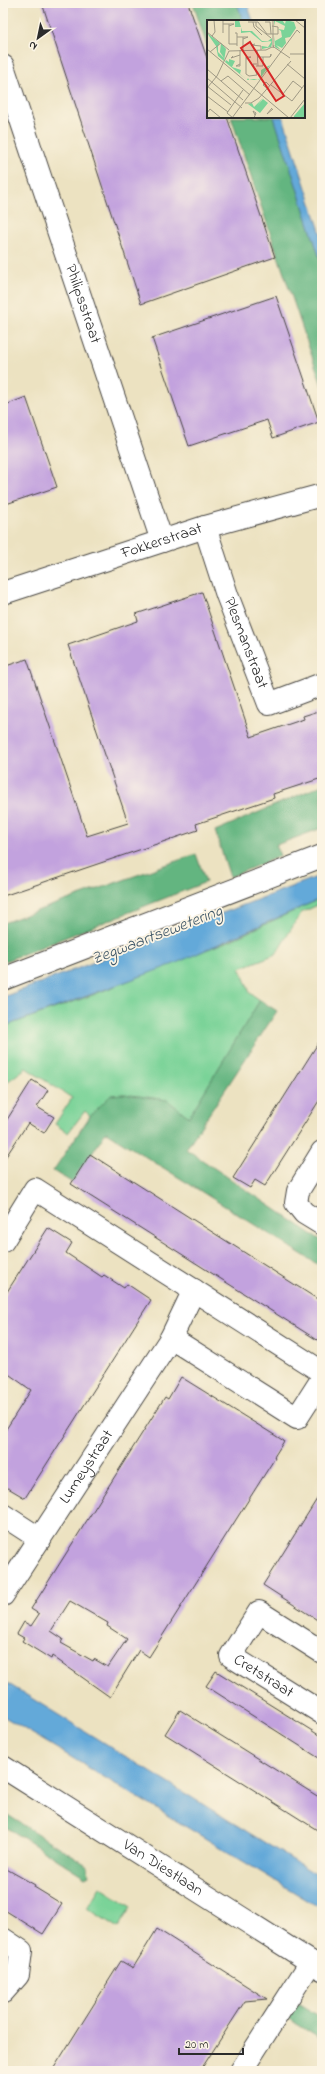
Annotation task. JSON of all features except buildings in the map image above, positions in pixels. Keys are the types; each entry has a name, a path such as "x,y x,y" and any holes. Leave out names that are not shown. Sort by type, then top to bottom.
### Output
{"street":[{"name":"Philipsstraat","path":"3,66 162,541"},
{"name":"Fokkerstraat","path":"3,592 162,541 322,495"},
{"name":"Plesmanstraat","path":"205,528 227,595 269,704 322,684"},
{"path":"3,979 322,856"},
{"path":"322,1152 298,1191 296,1202 304,1213 322,1224"},
{"path":"3,1241 35,1189 322,1372"},
{"name":"Lumeystraat","path":"3,1595 171,1338 194,1290"},
{"path":"171,1338 297,1418 322,1379"},
{"path":"3,1516 40,1539"},
{"name":"Cretstraat","path":"322,1652 259,1612 231,1656 322,1713"},
{"name":"Van Diestlaan","path":"3,1767 317,1965"},
{"path":"3,1939 21,1951 18,1975 3,1992"},
{"path":"241,2071 317,1965"}],"green space":[{"path":"193,3 237,3 243,20 207,20 207,46"},
{"path":"231,118 274,118 322,265 322,386"},
{"path":"322,785 322,828 276,845 280,856 230,877 215,831"},
{"path":"196,854 206,882 3,962 3,923"},
{"path":"322,898 322,903 301,913 276,954 240,968 250,993 260,1000 189,1117 167,1100 124,1094 111,1095 90,1116 85,1111 68,1133 55,1124 72,1098 26,1068 3,1085 3,1027 90,996 231,940"},
{"path":"260,1000 277,1011 186,1149 322,1241 322,1267 106,1132 73,1183 53,1171 90,1116 111,1095 124,1094 167,1100 189,1117"},
{"path":"3,1812 88,1866 89,1875 85,1877 3,1825"},
{"path":"100,1887 131,1907 118,1928 87,1908"},
{"path":"296,2002 322,2018 322,2040 286,2017"}],"water":[{"path":"237,3 247,3 253,20 243,20"},
{"path":"274,118 283,118 322,237 322,265"},
{"path":"322,875 322,898 174,964 3,1027 3,997"},
{"path":"7,1683 322,1878 322,1909 3,1716 3,1684"}],"water label":[{"name":"Zegwaartsewetering","path":"157,935"}]}
